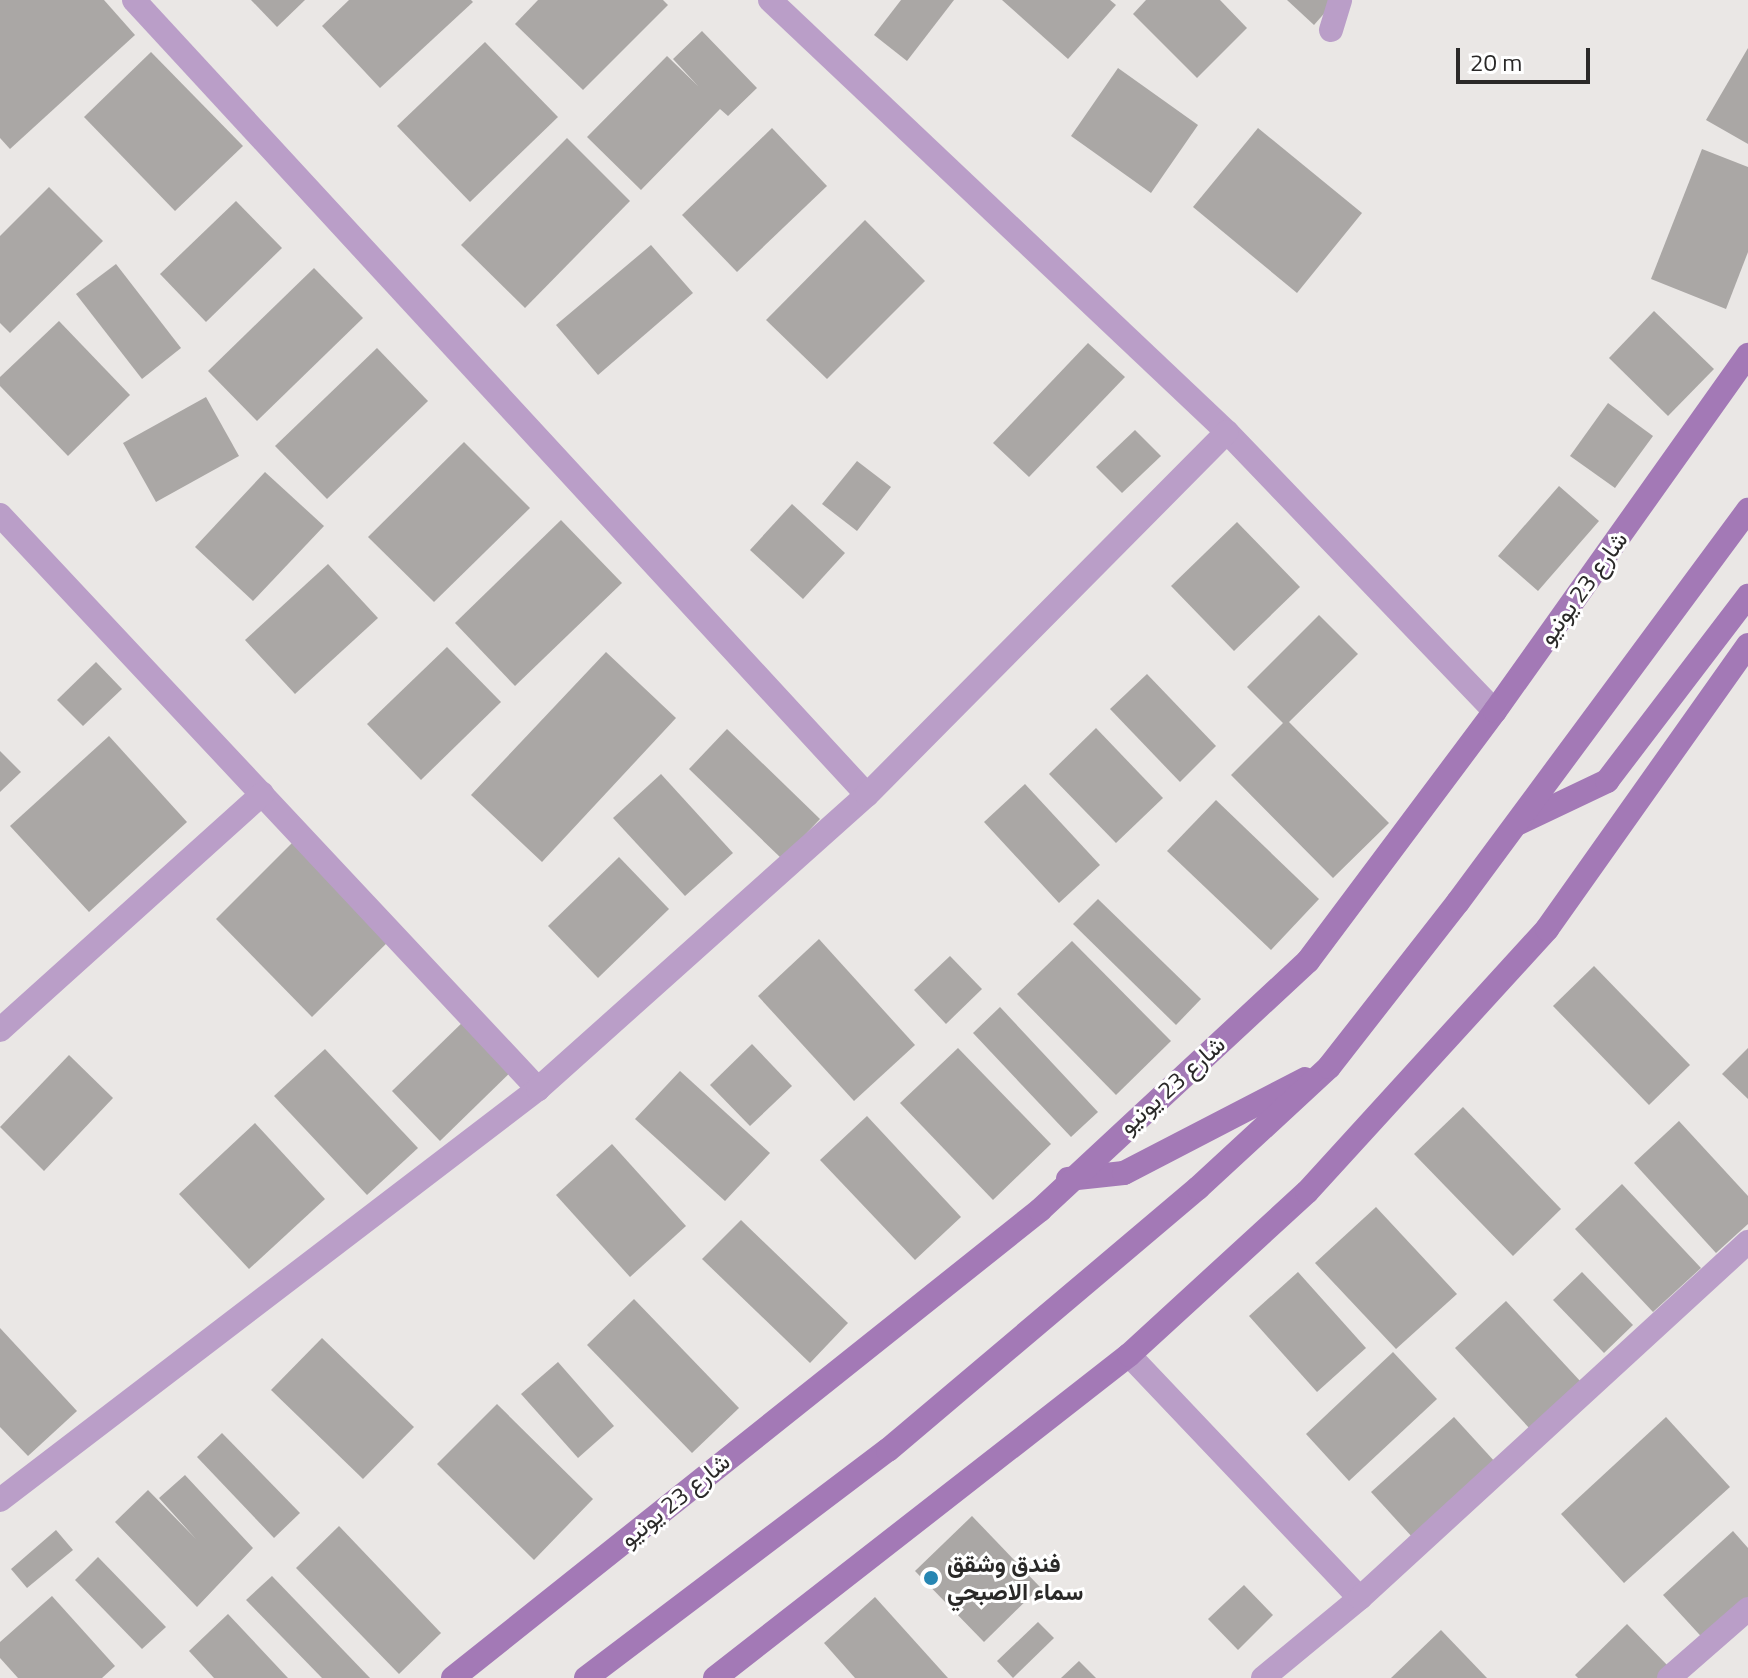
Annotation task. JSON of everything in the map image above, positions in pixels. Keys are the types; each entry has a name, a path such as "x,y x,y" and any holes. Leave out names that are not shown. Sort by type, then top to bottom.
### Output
{"street":[{"path":"134,0 867,795"},
{"path":"770,0 1227,432 1495,711"},
{"path":"1331,30 1340,0"},
{"name":"شارع 23 يونيو","path":"453,1678 1040,1210 1068,1179 1308,961 1495,711 1748,355"},
{"path":"0,1500 538,1089 867,795 1227,432"},
{"path":"586,1678 888,1450 1198,1188 1329,1067 1514,826 1748,510"},
{"path":"5,531 262,794 538,1089"},
{"path":"1514,826 1607,781 1748,596"},
{"path":"715,1678 1129,1355 1307,1192 1547,929 1748,645"},
{"path":"0,1030 262,794"},
{"path":"1068,1179 1124,1173 1329,1067"},
{"path":"1263,1678 1360,1598 1748,1242"},
{"path":"1129,1355 1360,1598"},
{"path":"1669,1678 1748,1609"}],"building":[{"path":"0,0 104,0 135,35 10,149 0,138"},
{"path":"251,0 305,0 277,27"},
{"path":"349,0 473,2 380,88 322,26"},
{"path":"538,0 663,0 668,5 583,90 515,24"},
{"path":"901,0 954,0 907,61 874,35"},
{"path":"1002,0 1110,0 1116,5 1068,59"},
{"path":"1146,0 1220,0 1247,28 1197,78 1133,14"},
{"path":"1287,0 1336,0 1314,25"},
{"path":"702,31 757,88 728,116 720,109 641,190 587,137 667,56 698,86 673,59"},
{"path":"485,42 558,117 470,202 397,126"},
{"path":"1748,48 1748,144 1706,120"},
{"path":"151,52 243,146 175,211 84,117"},
{"path":"1118,68 1198,125 1151,193 1071,136"},
{"path":"772,128 827,186 737,272 682,215"},
{"path":"1258,128 1362,213 1297,293 1193,207"},
{"path":"567,138 630,201 525,308 461,245"},
{"path":"1702,149 1748,167 1748,252 1726,309 1651,279"},
{"path":"49,187 103,241 10,333 0,323 0,236"},
{"path":"236,201 282,248 206,322 160,274"},
{"path":"865,220 925,281 827,379 766,320"},
{"path":"651,245 693,293 598,375 556,325"},
{"path":"116,264 181,348 142,379 76,294"},
{"path":"314,268 363,318 257,421 208,371"},
{"path":"1654,311 1714,369 1668,416 1609,358"},
{"path":"59,321 130,395 68,456 0,386 0,377"},
{"path":"1088,343 1125,377 1029,477 993,443"},
{"path":"377,348 428,401 327,499 275,446"},
{"path":"206,397 239,456 156,502 123,443"},
{"path":"1608,403 1653,436 1615,488 1570,456"},
{"path":"1135,430 1161,456 1122,493 1096,467"},
{"path":"464,442 530,508 434,602 368,537"},
{"path":"857,461 891,487 857,531 822,504"},
{"path":"265,472 324,526 253,601 195,547"},
{"path":"1559,486 1599,521 1538,591 1498,556"},
{"path":"792,504 845,553 803,599 750,550"},
{"path":"561,520 622,583 515,686 455,623"},
{"path":"1237,522 1300,587 1234,651 1171,586"},
{"path":"328,564 378,618 295,694 245,640"},
{"path":"1319,615 1358,654 1289,722 1389,823 1333,878 1231,775 1283,723 1247,687"},
{"path":"447,647 501,702 421,780 367,724"},
{"path":"606,652 676,718 542,862 471,795"},
{"path":"96,662 122,689 83,726 57,700"},
{"path":"1147,674 1216,746 1180,782 1110,709"},
{"path":"1096,728 1163,798 1116,843 1049,774"},
{"path":"727,729 820,819 782,859 689,769"},
{"path":"109,736 187,822 89,912 10,826"},
{"path":"0,751 21,772 0,792"},
{"path":"661,774 733,853 685,896 613,818"},
{"path":"1025,784 1100,865 1059,903 984,822"},
{"path":"1216,800 1319,899 1271,950 1167,851"},
{"path":"300,835 397,933 312,1017 216,919"},
{"path":"619,857 669,909 598,978 548,926"},
{"path":"1098,899 1201,999 1176,1025 1073,924"},
{"path":"819,939 915,1045 854,1101 758,996"},
{"path":"1072,941 1171,1041 1116,1095 1017,994"},
{"path":"950,956 982,989 946,1024 914,990"},
{"path":"1594,966 1690,1065 1649,1105 1553,1006"},
{"path":"1000,1007 1098,1112 1071,1137 973,1033"},
{"path":"468,1017 516,1067 440,1141 392,1091"},
{"path":"752,1044 792,1086 750,1126 710,1085"},
{"path":"958,1048 1051,1144 993,1200 900,1103"},
{"path":"1748,1048 1748,1099 1722,1074"},
{"path":"325,1049 418,1148 367,1195 274,1096"},
{"path":"69,1055 113,1098 44,1171 0,1127"},
{"path":"680,1071 770,1153 725,1201 635,1119"},
{"path":"1463,1107 1561,1209 1513,1256 1414,1154"},
{"path":"867,1116 961,1217 915,1260 820,1160"},
{"path":"1679,1121 1748,1196 1748,1224 1716,1253 1634,1163"},
{"path":"255,1123 325,1199 249,1269 179,1194"},
{"path":"612,1144 686,1226 630,1277 556,1195"},
{"path":"1622,1184 1701,1268 1653,1312 1575,1229"},
{"path":"1376,1207 1457,1294 1396,1349 1315,1263"},
{"path":"741,1220 848,1323 810,1363 702,1259"},
{"path":"1298,1272 1366,1348 1317,1392 1249,1316"},
{"path":"1582,1272 1633,1325 1604,1353 1553,1300"},
{"path":"634,1299 739,1408 692,1453 587,1345"},
{"path":"1506,1301 1594,1396 1544,1444 1455,1348"},
{"path":"0,1328 77,1411 28,1456 0,1427"},
{"path":"322,1338 414,1427 363,1479 271,1390"},
{"path":"1393,1352 1437,1399 1349,1481 1306,1434"},
{"path":"558,1362 614,1426 578,1458 521,1394"},
{"path":"497,1404 593,1499 534,1560 437,1464"},
{"path":"1454,1417 1496,1463 1413,1538 1371,1492"},
{"path":"1666,1417 1730,1487 1624,1583 1561,1514"},
{"path":"222,1433 300,1513 274,1538 197,1457"},
{"path":"185,1475 253,1548 197,1607 115,1522 148,1490 196,1539 159,1498"},
{"path":"972,1516 1040,1587 984,1642 915,1571"},
{"path":"339,1526 441,1633 399,1674 296,1568"},
{"path":"56,1530 73,1550 27,1588 11,1569"},
{"path":"1733,1531 1748,1548 1748,1609 1709,1645 1663,1595"},
{"path":"98,1557 166,1627 142,1649 75,1580"},
{"path":"272,1576 370,1678 322,1678 246,1600"},
{"path":"1244,1585 1273,1615 1238,1650 1208,1619"},
{"path":"52,1596 115,1666 102,1678 18,1678 0,1658 0,1642"},
{"path":"875,1597 948,1678 855,1678 824,1643"},
{"path":"228,1614 288,1678 214,1678 189,1651"},
{"path":"1038,1622 1054,1638 1013,1678 997,1661"},
{"path":"1627,1624 1672,1670 1664,1678 1578,1678 1575,1675"},
{"path":"1441,1630 1487,1678 1391,1678"},
{"path":"1079,1661 1096,1678 1061,1678"}],"place":[{"name":"فندق وشقق سماء الاصبحي","path":"931,1578"}]}
